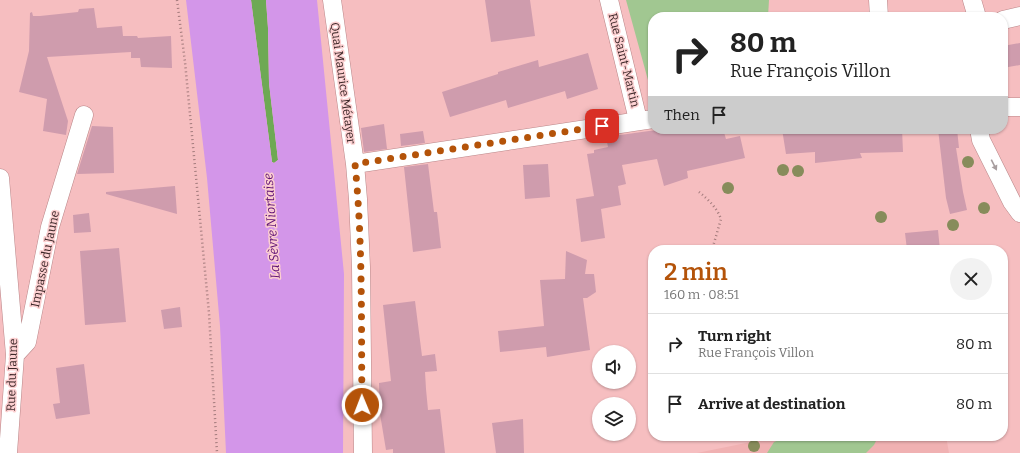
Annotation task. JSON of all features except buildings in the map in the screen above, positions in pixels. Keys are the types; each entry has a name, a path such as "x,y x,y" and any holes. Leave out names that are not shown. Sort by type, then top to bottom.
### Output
{"street":[{"name":"Quai Maurice Métayer","path":"332,0 355,164 358,199 361,267 363,453"},
{"name":"Rue Saint-Martin","path":"609,0 646,120"},
{"path":"878,0 879,12"},
{"path":"972,0 976,12"},
{"path":"1008,19 1020,16"},
{"path":"1008,107 1020,107"},
{"name":"Impasse du Jaune","path":"15,355 27,342 50,227 84,115"},
{"path":"355,164 646,120"},
{"path":"980,134 981,140 1012,202 1020,213"},
{"name":"Rue du Jaune","path":"0,178 15,355 8,453"}],"path":[{"path":"177,0 185,62 209,313 217,453"},
{"path":"698,192 714,207 721,219 713,245"}],"shaded area":[{"path":"753,441 947,441 949,453 697,453"}],"green space":[{"path":"251,0 266,0 269,83 278,160 274,163 272,162"},
{"path":"626,0 769,0 768,12 648,12 648,80"},
{"path":"776,441 876,441 866,453 767,453 774,442"}],"water":[{"name":"La Sèvre Niortaise","path":"186,0 251,0 272,162 274,163 278,160 269,83 266,0 317,0 344,274 343,453 226,453 220,326 207,178"}],"route":[{"path":"362,405 361,267 355,164 364,164 602,126"}]}
